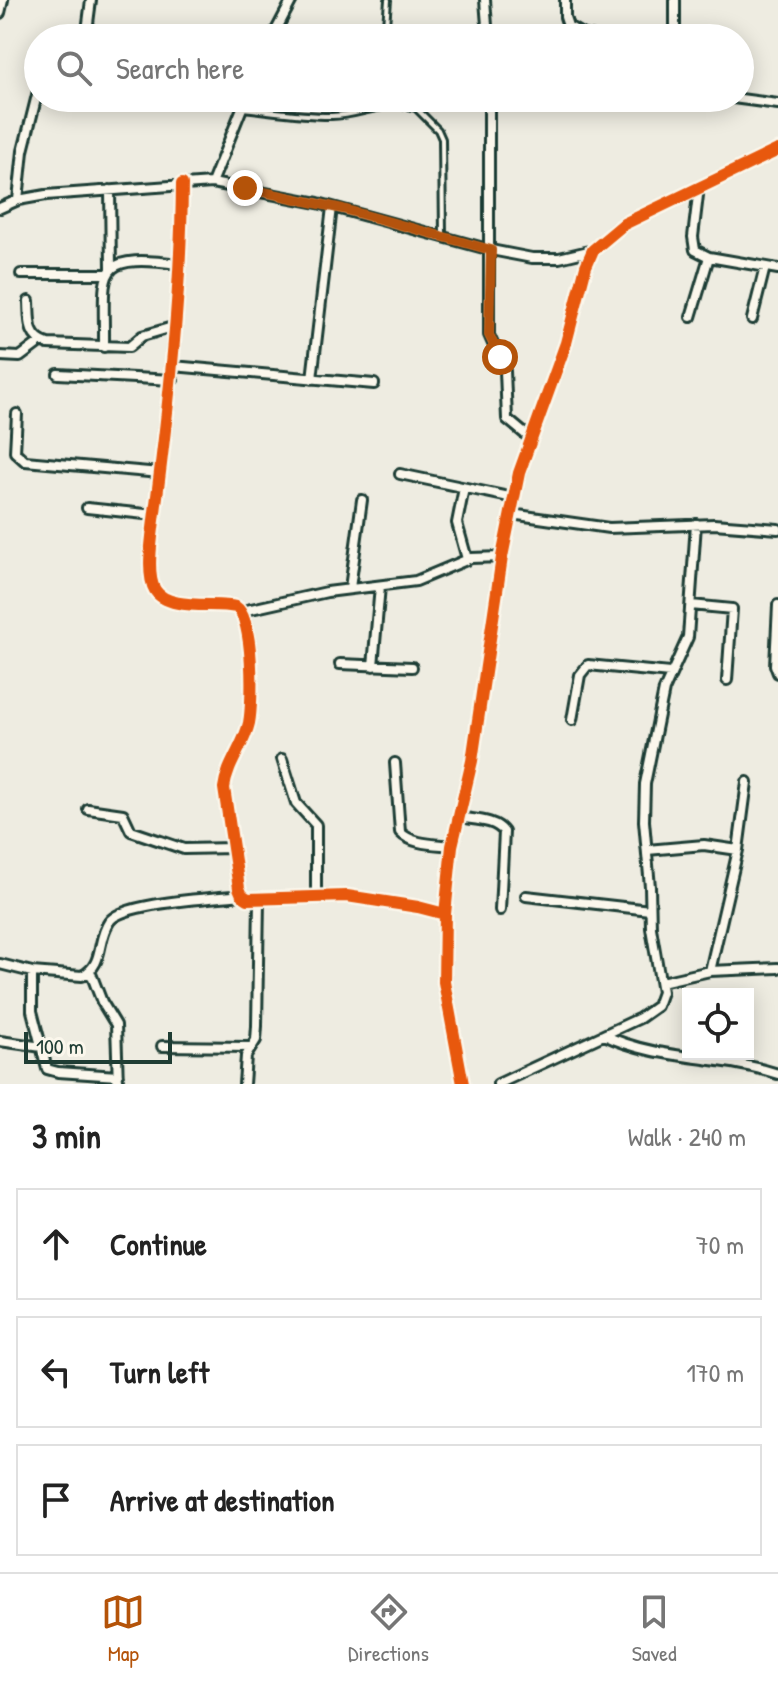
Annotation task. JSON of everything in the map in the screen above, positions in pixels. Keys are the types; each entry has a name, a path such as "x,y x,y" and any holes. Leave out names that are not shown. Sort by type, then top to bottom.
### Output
{"street":[{"path":"0,13 3,0"},
{"path":"88,24 91,0"},
{"path":"279,24 292,0"},
{"path":"485,0 487,24"},
{"path":"565,0 567,24"},
{"path":"675,0 675,24"},
{"path":"754,101 778,104"},
{"path":"18,200 23,151 33,112"},
{"path":"212,183 241,112"},
{"path":"489,112 489,335 505,371 507,419 531,439"},
{"path":"0,208 18,200 46,195 212,183 332,207 491,250 546,259 593,250 624,224 778,150"},
{"path":"182,184 173,380 151,570 156,591 163,598 177,603 227,605 242,611 350,588 416,581 467,559 502,557"},
{"path":"699,187 693,245 700,254 778,269"},
{"path":"104,347 110,190"},
{"path":"312,379 332,207"},
{"path":"463,1084 444,982 445,914 452,846 478,724 502,557 514,498 531,439 562,356 581,282 593,250"},
{"path":"691,317 709,257"},
{"path":"21,274 108,271 119,263 132,260 179,264"},
{"path":"752,319 765,267"},
{"path":"29,301 31,331 40,342"},
{"path":"0,356 20,357 40,342 129,347 142,336 176,326"},
{"path":"173,366 374,384"},
{"path":"58,374 173,380"},
{"path":"17,414 15,452 25,461 160,473"},
{"path":"400,474 514,498"},
{"path":"464,488 457,523 467,559"},
{"path":"350,588 362,500"},
{"path":"87,508 155,515"},
{"path":"511,514 609,528 696,524 778,528"},
{"path":"498,1084 640,1018 657,1006 662,992 650,910 645,784 670,673 688,637 696,524"},
{"path":"373,666 380,586"},
{"path":"691,605 732,609 727,680"},
{"path":"778,605 775,665 778,673"},
{"path":"242,611 250,653 251,704 244,739 226,776 224,788 242,895"},
{"path":"340,664 412,667"},
{"path":"572,720 580,675 588,665 670,673"},
{"path":"282,759 296,803 316,825 316,896"},
{"path":"395,763 400,832 409,839 452,846"},
{"path":"710,971 738,850 747,782"},
{"path":"88,809 123,814 131,831 176,847 233,848"},
{"path":"459,817 493,823 504,832 500,910"},
{"path":"647,850 704,845 738,850"},
{"path":"0,964 32,972 82,976 96,965 109,921 118,913 148,906 242,895 259,900 316,896 375,899 445,914"},
{"path":"526,896 650,910"},
{"path":"244,1084 246,1056 256,1040 259,900"},
{"path":"661,982 710,971 778,968"},
{"path":"32,972 32,1011 44,1065 52,1071 118,1080 116,1025 105,1009 90,971"},
{"path":"604,1035 635,1048 750,1065 778,1074"},
{"path":"0,1041 42,1047"},
{"path":"162,1046 251,1047"}],"lane":[{"path":"386,24 388,0"},
{"path":"286,112 329,116 362,112"},
{"path":"420,112 438,130 442,139 443,237"}],"cycle path":[{"path":"463,1084 444,982 445,914 452,846 472,761 502,557 519,473 566,343 586,266 593,250 624,224 778,150"},
{"path":"182,184 177,307 150,574 161,597 181,603 236,607 246,627 251,680 249,723 224,788 239,888 248,899 347,896 445,914"}],"route":[{"path":"245,188 343,209 491,250 488,326 491,342 500,357"}]}
